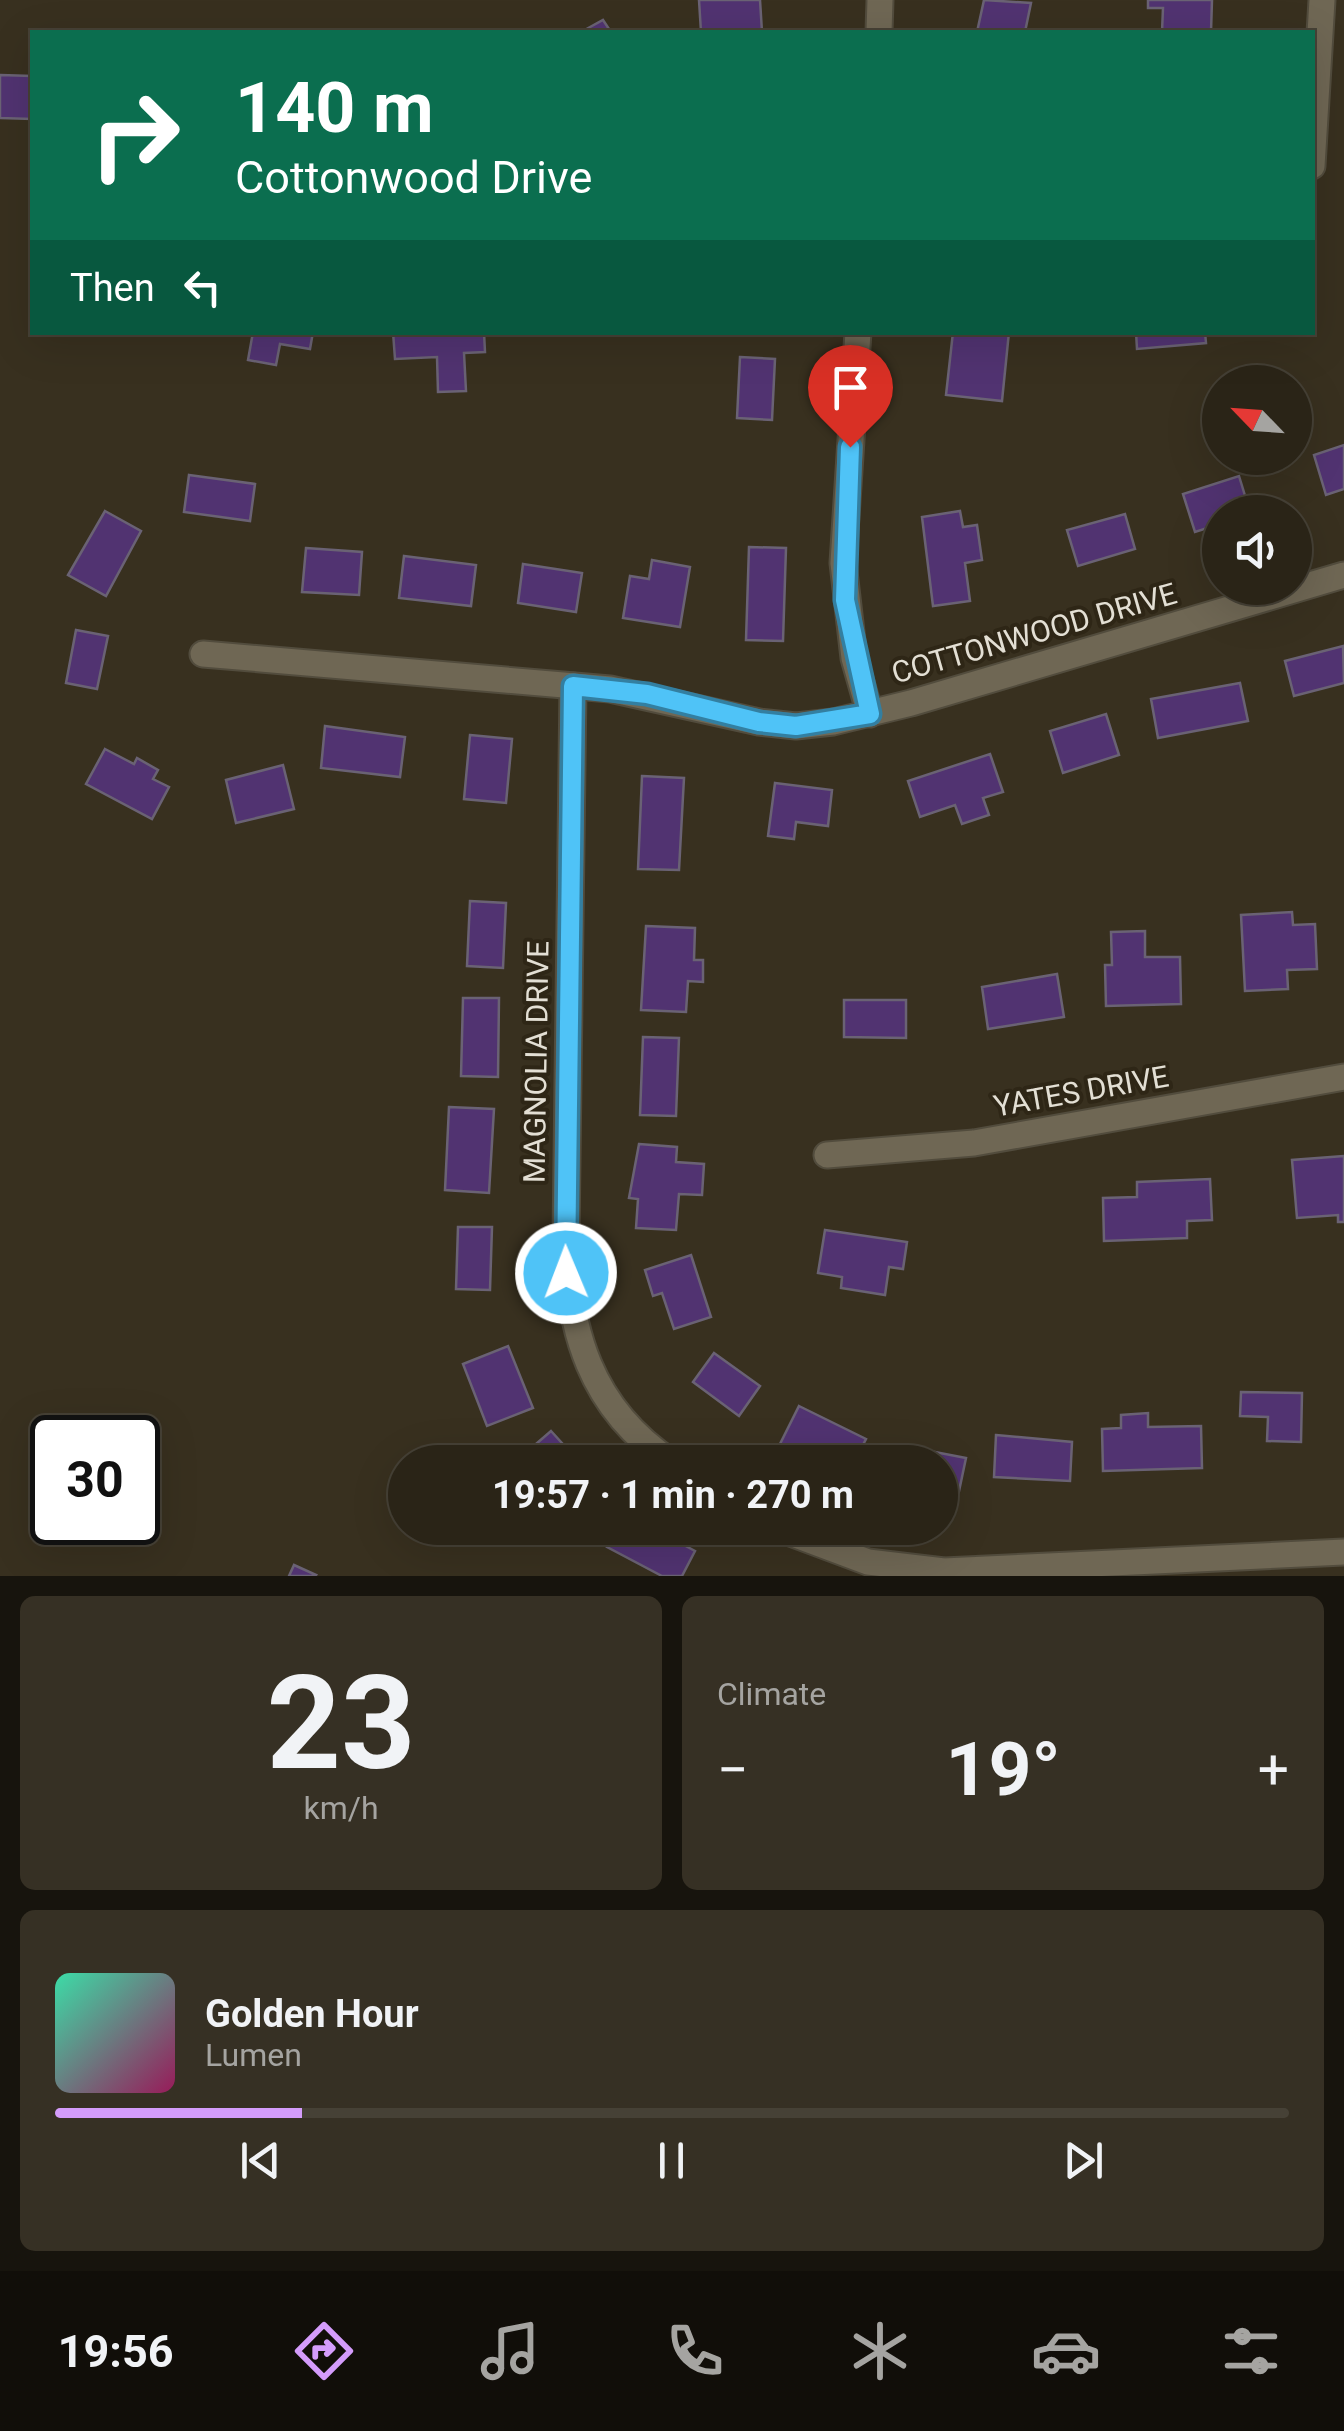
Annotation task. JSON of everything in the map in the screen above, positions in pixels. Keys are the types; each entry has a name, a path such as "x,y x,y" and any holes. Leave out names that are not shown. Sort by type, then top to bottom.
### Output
{"street":[{"path":"879,30 880,0"},
{"path":"1315,116 1322,0"},
{"path":"858,335 843,563 854,658 870,714"},
{"name":"COTTONWOOD DRIVE","path":"203,654 647,694 759,722 796,726 870,714 1344,575"},
{"name":"MAGNOLIA DRIVE","path":"573,686 566,1237 570,1308 584,1359 609,1406 652,1445"},
{"name":"YATES DRIVE","path":"827,1155 974,1143 1344,1077"},
{"path":"816,1545 906,1569 1126,1570 1344,1552"}],"building":[{"path":"699,0 760,0 762,30 701,30"},
{"path":"984,0 1031,3 1025,30 977,30"},
{"path":"1148,0 1212,0 1211,30 1162,30 1163,8 1148,8"},
{"path":"603,20 610,30 585,30"},
{"path":"0,75 30,76 30,119 0,118"},
{"path":"252,335 312,335 310,349 280,344 276,365 248,360"},
{"path":"393,335 484,335 485,352 464,353 466,391 438,392 437,357 395,359"},
{"path":"953,335 1009,335 1002,401 946,395"},
{"path":"1136,335 1205,335 1206,343 1137,349"},
{"path":"740,357 775,359 772,420 737,418"},
{"path":"1344,445 1344,489 1326,495 1314,455"},
{"path":"189,475 255,484 250,521 184,512"},
{"path":"1239,476 1245,495 1202,495 1202,530 1195,532 1183,494"},
{"path":"105,511 141,531 106,596 68,575"},
{"path":"960,511 963,527 977,525 982,560 965,563 970,601 933,606 922,517"},
{"path":"1125,514 1135,549 1078,566 1067,530"},
{"path":"749,547 786,548 783,641 746,640"},
{"path":"306,548 362,552 359,595 302,592"},
{"path":"404,556 476,565 471,606 399,598"},
{"path":"652,560 690,567 680,627 623,618 630,576 649,579"},
{"path":"523,564 582,573 576,612 518,603"},
{"path":"76,630 108,636 97,689 66,683"},
{"path":"1343,646 1344,683 1294,696 1285,661"},
{"path":"1240,683 1248,721 1158,738 1151,699"},
{"path":"1106,714 1119,755 1063,773 1050,731"},
{"path":"325,726 405,737 400,777 321,768"},
{"path":"470,735 512,739 506,803 464,799"},
{"path":"105,749 134,764 137,758 158,770 153,779 169,787 152,819 86,784"},
{"path":"990,754 1003,792 983,798 989,815 962,824 955,805 920,817 908,781"},
{"path":"283,765 294,809 236,823 226,780"},
{"path":"642,776 684,778 679,870 638,869"},
{"path":"775,783 832,790 828,826 796,822 794,839 768,836"},
{"path":"470,901 506,903 503,968 467,966"},
{"path":"1292,912 1293,925 1315,924 1317,969 1287,970 1288,989 1245,991 1241,915"},
{"path":"646,926 695,928 694,960 703,960 703,982 688,981 686,1012 641,1010"},
{"path":"1145,931 1145,957 1180,957 1181,1004 1106,1006 1105,965 1112,965 1111,932"},
{"path":"1057,974 1064,1017 988,1029 982,987"},
{"path":"463,998 499,998 498,1077 461,1076"},
{"path":"844,1000 906,1000 906,1038 844,1037"},
{"path":"643,1037 679,1038 676,1116 640,1115"},
{"path":"449,1107 494,1109 489,1193 445,1190"},
{"path":"639,1144 677,1147 676,1162 704,1164 702,1195 679,1194 676,1230 636,1228 638,1199 629,1198"},
{"path":"1344,1156 1344,1222 1338,1222 1338,1215 1297,1218 1292,1160"},
{"path":"1210,1179 1212,1220 1187,1221 1187,1238 1104,1241 1103,1198 1137,1197 1137,1182"},
{"path":"458,1227 492,1227 490,1290 456,1289"},
{"path":"825,1230 907,1242 903,1269 889,1267 885,1295 841,1288 842,1277 818,1273"},
{"path":"691,1255 711,1317 674,1329 662,1293 653,1296 645,1270"},
{"path":"508,1346 533,1408 487,1426 463,1364"},
{"path":"714,1353 760,1386 739,1416 693,1382"},
{"path":"1241,1392 1302,1393 1301,1442 1267,1441 1268,1417 1240,1416"},
{"path":"799,1406 866,1439 863,1445 780,1444"},
{"path":"1148,1413 1148,1427 1201,1426 1202,1468 1103,1471 1102,1429 1121,1428 1121,1415"},
{"path":"551,1431 564,1445 535,1445"},
{"path":"996,1435 1072,1442 1070,1481 994,1477"},
{"path":"958,1456 966,1458 958,1496"},
{"path":"684,1545 695,1551 682,1576 662,1576 607,1547"},
{"path":"294,1565 316,1575 289,1576"}],"route":[{"path":"566,1273 573,686 647,694 759,722 796,726 870,714 854,658 845,600 844,524 850,447"}]}
